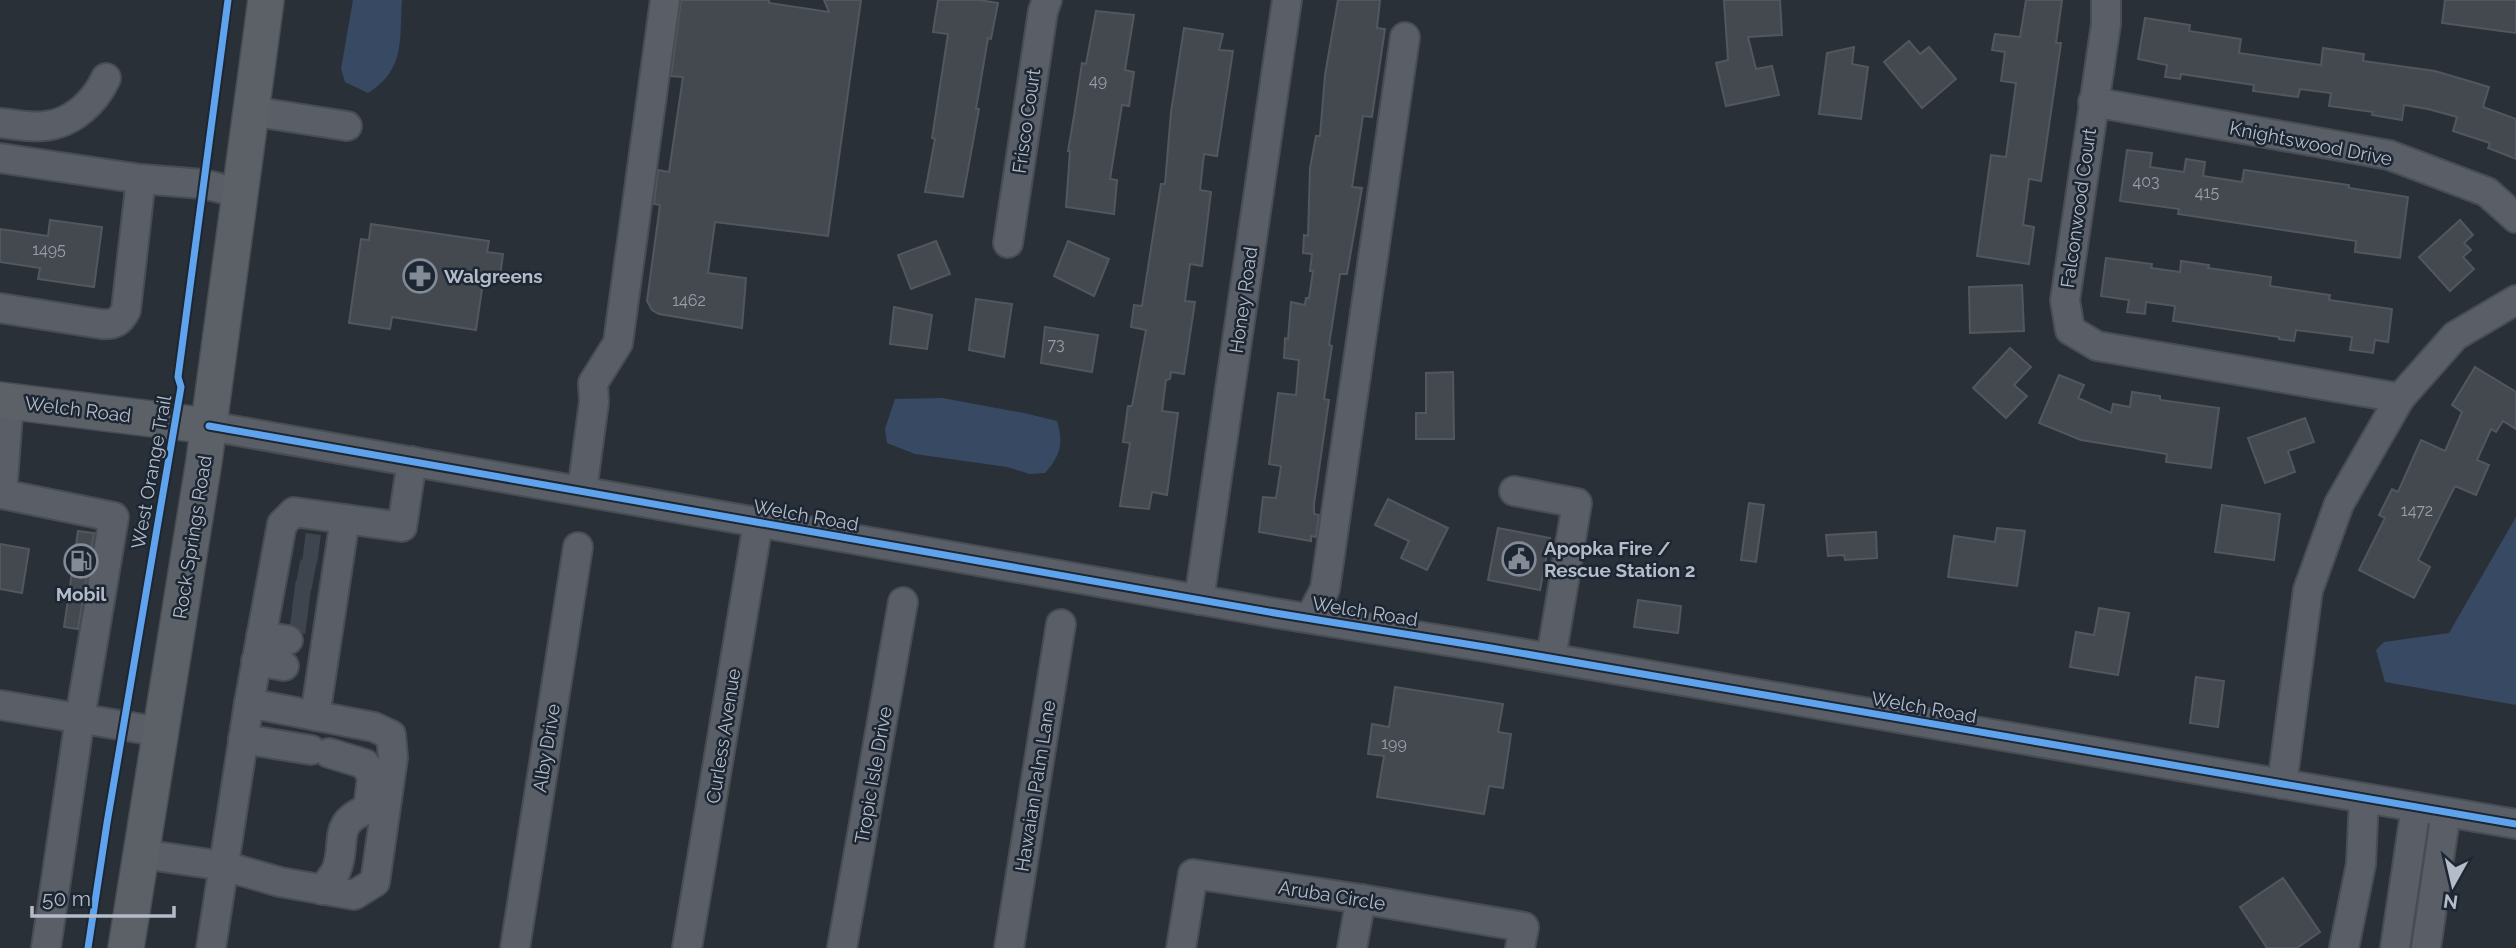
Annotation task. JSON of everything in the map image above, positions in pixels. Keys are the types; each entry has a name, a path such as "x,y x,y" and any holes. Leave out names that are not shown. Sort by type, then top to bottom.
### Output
{"main road":[{"name":"Rock Springs Road","path":"126,948 209,426 266,0"},
{"name":"Welch Road","path":"4,400 209,426"}],"street":[{"path":"582,491 593,383 618,343 665,0"},
{"name":"Frisco Court","path":"1008,243 1043,11 1047,0"},
{"name":"Honey Road","path":"1199,600 1287,0"},
{"name":"Falconwood Court","path":"2106,0 2106,24 2065,300 2070,330 2097,345 2400,398"},
{"path":"1310,618 1325,589 1405,37"},
{"path":"0,123 44,127 66,121 100,92 106,78"},
{"name":"Knightswood Drive","path":"2093,102 2389,155 2487,191 2516,218"},
{"path":"251,111 347,126"},
{"path":"0,158 141,179 203,184 240,193"},
{"path":"0,308 112,325 121,319 127,310 141,179"},
{"path":"2283,784 2308,590 2339,504 2400,398 2455,336 2516,300"},
{"path":"4,400 1,494 114,517 80,718 46,948"},
{"name":"Welch Road","path":"209,426 1199,600 2516,824"},
{"path":"315,716 300,607 282,524 294,512 402,527 412,461"},
{"path":"1514,491 1577,503 1551,658"},
{"path":"211,948 248,703 345,519"},
{"name":"Curless Avenue","path":"687,948 758,523"},
{"name":"Alby Drive","path":"515,948 578,547"},
{"name":"Tropic Isle Drive","path":"842,948 903,602"},
{"name":"Hawaian Palm Lane","path":"1009,948 1061,624"},
{"path":"142,854 224,866 280,882 340,892 375,882 393,758 391,735 374,727 248,703"},
{"path":"0,705 161,732"},
{"path":"243,739 320,752 365,764 372,777 368,809 353,815 343,829 336,870 340,892"},
{"path":"2344,948 2361,864 2364,798"},
{"path":"2395,948 2416,807"},
{"path":"2426,948 2446,812"},
{"name":"Aruba Circle","path":"1181,948 1193,874 1524,927 1520,948"},
{"path":"1352,948 1361,899"}],"water":[{"path":"353,0 402,0 400,41 395,64 380,84 368,93 345,82 341,69"},
{"path":"942,398 1057,421 1060,443 1054,461 1045,473 1030,474 1007,467 915,454 887,443 885,429 895,399"},
{"path":"2516,517 2516,705 2385,682 2376,650 2384,642 2449,633"}],"building":[{"path":"681,0 769,0 769,3 829,12 824,0 861,0 828,236 715,222 708,273 746,278 742,328 659,314 652,310 647,301 660,205 654,204 658,170 669,172 683,77 671,76"},
{"path":"938,0 998,3 991,39 988,38 976,109 979,109 963,197 925,192 935,139 932,138 948,34 933,32"},
{"path":"1338,0 1380,0 1377,28 1385,29 1372,117 1363,116 1352,187 1362,188 1347,274 1340,274 1329,345 1332,346 1324,399 1329,400 1314,504 1314,514 1319,515 1316,537 1311,536 1311,541 1259,532 1263,497 1276,498 1281,466 1269,464 1278,393 1296,395 1299,360 1284,358 1285,338 1288,339 1291,302 1305,305 1306,298 1309,298 1313,271 1310,271 1312,254 1303,253 1304,235 1308,236 1310,168 1316,136 1320,136 1325,75"},
{"path":"1724,0 1780,0 1782,35 1748,37 1756,69 1772,66 1779,95 1726,106 1716,63 1728,60"},
{"path":"2026,0 2062,0 2056,43 2061,43 2041,181 2029,179 2023,225 2034,227 2029,264 1977,256 1991,155 2006,157 2016,83 2001,81 2005,52 1992,50 1995,34 2020,37"},
{"path":"2445,0 2516,0 2516,33 2442,23"},
{"path":"1096,11 1134,15 1125,70 1134,72 1129,106 1122,105 1110,179 1117,180 1114,214 1066,207 1068,151 1082,63 1086,64"},
{"path":"2145,18 2190,25 2189,31 2241,39 2239,53 2321,65 2323,48 2364,54 2363,61 2435,71 2489,87 2483,107 2516,119 2516,159 2488,148 2490,143 2453,131 2457,117 2428,109 2404,105 2402,120 2372,115 2373,112 2329,106 2331,93 2300,89 2298,97 2253,91 2254,85 2181,74 2180,79 2165,77 2167,65 2138,59"},
{"path":"1184,28 1223,34 1219,50 1233,51 1217,156 1204,154 1200,190 1211,192 1202,266 1190,264 1185,301 1195,302 1184,374 1171,372 1170,379 1166,380 1162,411 1178,413 1167,495 1152,492 1149,509 1120,506 1130,443 1123,442 1128,406 1132,406 1146,330 1131,327 1134,305 1142,306 1161,184 1165,184 1171,112"},
{"path":"1909,41 1920,54 1929,47 1956,79 1922,108 1884,62"},
{"path":"1854,47 1852,64 1868,67 1861,119 1819,114 1827,53"},
{"path":"2127,150 2152,153 2150,167 2184,172 2186,159 2205,162 2203,176 2242,182 2244,170 2349,185 2349,188 2408,197 2400,258 2355,252 2356,241 2178,214 2179,209 2120,201"},
{"path":"50,220 102,227 94,287 38,279 40,268 0,262 0,229 48,236"},
{"path":"2460,220 2473,235 2464,243 2471,250 2463,257 2474,269 2450,291 2419,257"},
{"name":"Walgreens","path":"371,224 489,241 487,252 503,254 500,277 484,275 476,330 392,317 390,329 349,323 361,239 369,240"},
{"path":"936,241 950,274 911,289 898,255"},
{"path":"1068,241 1109,259 1094,296 1054,276"},
{"path":"2106,258 2152,264 2151,268 2180,272 2181,261 2209,265 2208,268 2271,277 2270,286 2330,295 2329,300 2392,309 2388,342 2375,340 2373,353 2350,350 2352,337 2296,330 2294,341 2173,321 2175,306 2146,302 2145,314 2127,312 2129,300 2101,296"},
{"path":"2022,285 2024,331 1970,333 1969,287"},
{"path":"976,299 1012,304 1004,357 969,350"},
{"path":"894,307 932,315 927,349 890,344"},
{"path":"1045,327 1098,335 1092,372 1041,363"},
{"path":"2010,348 2031,367 2014,385 2027,396 2006,418 1973,388"},
{"path":"2475,367 2516,392 2516,429 2503,421 2496,432 2491,429 2477,460 2489,465 2476,495 2455,486 2418,560 2430,567 2414,598 2359,570 2385,518 2379,515 2392,489 2398,492 2421,440 2445,451 2462,412 2452,405"},
{"path":"1453,372 1454,439 1416,439 1416,413 1426,413 1426,373"},
{"path":"2059,375 2084,385 2078,398 2111,413 2113,404 2130,407 2132,392 2160,396 2160,400 2219,408 2211,468 2166,462 2167,454 2081,440 2039,423"},
{"path":"2305,418 2314,442 2288,451 2295,472 2265,483 2248,438"},
{"path":"1388,499 1448,528 1427,570 1401,558 1409,541 1375,525"},
{"path":"1749,503 1764,505 1756,562 1741,560"},
{"path":"2222,505 2280,514 2274,560 2215,552"},
{"name":"Apopka Fire / Rescue Station 2","path":"1498,528 1550,538 1540,590 1488,580"},
{"path":"1997,528 2025,531 2017,586 1948,577 1954,536 1995,542"},
{"path":"78,531 94,533 78,629 64,627"},
{"path":"1876,532 1877,558 1845,560 1844,555 1828,556 1826,535"},
{"path":"0,544 29,549 22,593 0,589"},
{"path":"1638,600 1681,606 1678,633 1634,627"},
{"path":"2099,608 2129,613 2118,675 2070,667 2076,632 2094,635"},
{"path":"2196,677 2224,681 2218,727 2190,723"},
{"path":"1395,687 1503,704 1498,732 1511,734 1503,788 1489,786 1484,814 1377,797 1384,756 1368,754 1372,724 1389,727"},
{"path":"2283,878 2320,932 2297,948 2267,948 2240,907"}],"tunnel":[{"path":"304,547 319,549"},
{"path":"298,573 314,576"},
{"path":"294,594 310,596"},
{"path":"291,618 307,620"}],"cycle path":[{"name":"West Orange Trail","path":"88,948 181,387 178,377 228,0"},
{"path":"209,426 1275,613 2516,824"}],"place":[{"name":"Walgreens","path":"420,276"},
{"name":"Apopka Fire / Rescue Station 2","path":"1519,559"},
{"name":"Mobil","path":"81,561"}]}
